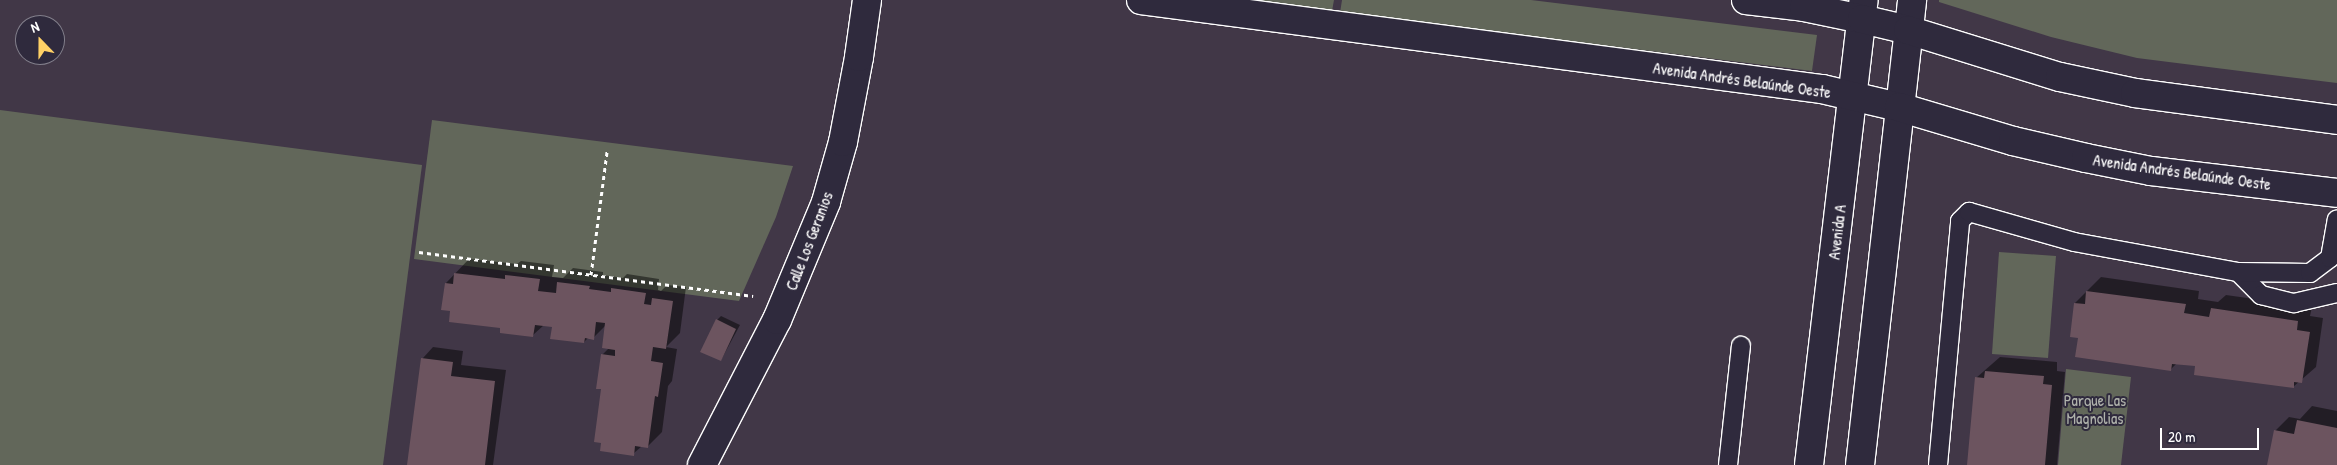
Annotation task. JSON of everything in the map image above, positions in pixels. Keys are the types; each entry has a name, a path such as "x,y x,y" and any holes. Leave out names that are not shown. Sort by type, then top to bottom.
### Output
{"street":[{"name":"Calle Los Geranios","path":"702,465 786,300 826,202 843,142 859,57 867,0"},
{"name":"Avenida Andrés Belaúnde Oeste","path":"1140,0 1791,85 1899,107 2013,141 2086,158 2151,170 2337,193"},
{"path":"1746,0 1804,8 1863,9 1908,30 2060,77 2135,93 2337,120"},
{"path":"1860,465 1912,0"},
{"name":"Avenida A","path":"1809,465 1863,9"}],"lane":[{"path":"1938,465 1960,221 1968,212 2074,242 2238,272 2310,272 2330,258 2337,220"},
{"path":"2238,272 2261,295 2294,303 2337,293"},
{"path":"1728,465 1741,346"}],"path":[{"path":"591,275 607,152"},
{"path":"419,252 786,300"}],"green space":[{"path":"1246,0 1334,0 1332,11"},
{"path":"1342,0 1531,0 1817,35 1812,71 1340,13"},
{"path":"1939,0 2337,0 2337,83 2137,58 2051,37 1939,2"},
{"path":"0,110 422,165 383,465 0,465"},
{"path":"432,120 793,166 776,217 739,301 414,259"},
{"path":"1999,252 2056,256 2048,358 1992,354"},
{"name":"Parque Las Magnolias","path":"2066,369 2131,377 2121,465 2058,465"}],"building":[{"path":"454,273 505,279 505,275 540,279 538,291 556,293 557,282 590,286 589,289 611,292 611,288 646,293 644,304 651,305 652,298 673,301 666,349 653,347 651,361 663,363 658,397 655,396 648,448 635,446 634,456 600,451 601,443 594,442 601,389 596,389 601,354 615,356 615,350 602,348 605,323 596,322 594,340 585,338 584,343 550,339 552,327 535,325 533,337 500,333 500,328 449,322 450,311 441,310 445,283 453,284"},
{"path":"2086,291 2186,304 2184,313 2209,317 2211,308 2298,321 2297,330 2310,332 2302,383 2294,382 2294,388 2194,375 2195,366 2172,364 2171,371 2075,357 2078,338 2070,337 2074,303 2085,304"},
{"path":"716,319 736,329 721,361 700,352"},
{"path":"421,358 453,362 451,376 495,381 485,465 407,465"},
{"path":"1985,371 2044,376 2043,384 2052,385 2045,465 1967,465 1975,377 1984,378"},
{"path":"2297,420 2337,428 2337,465 2267,465 2274,430 2294,434"}]}
